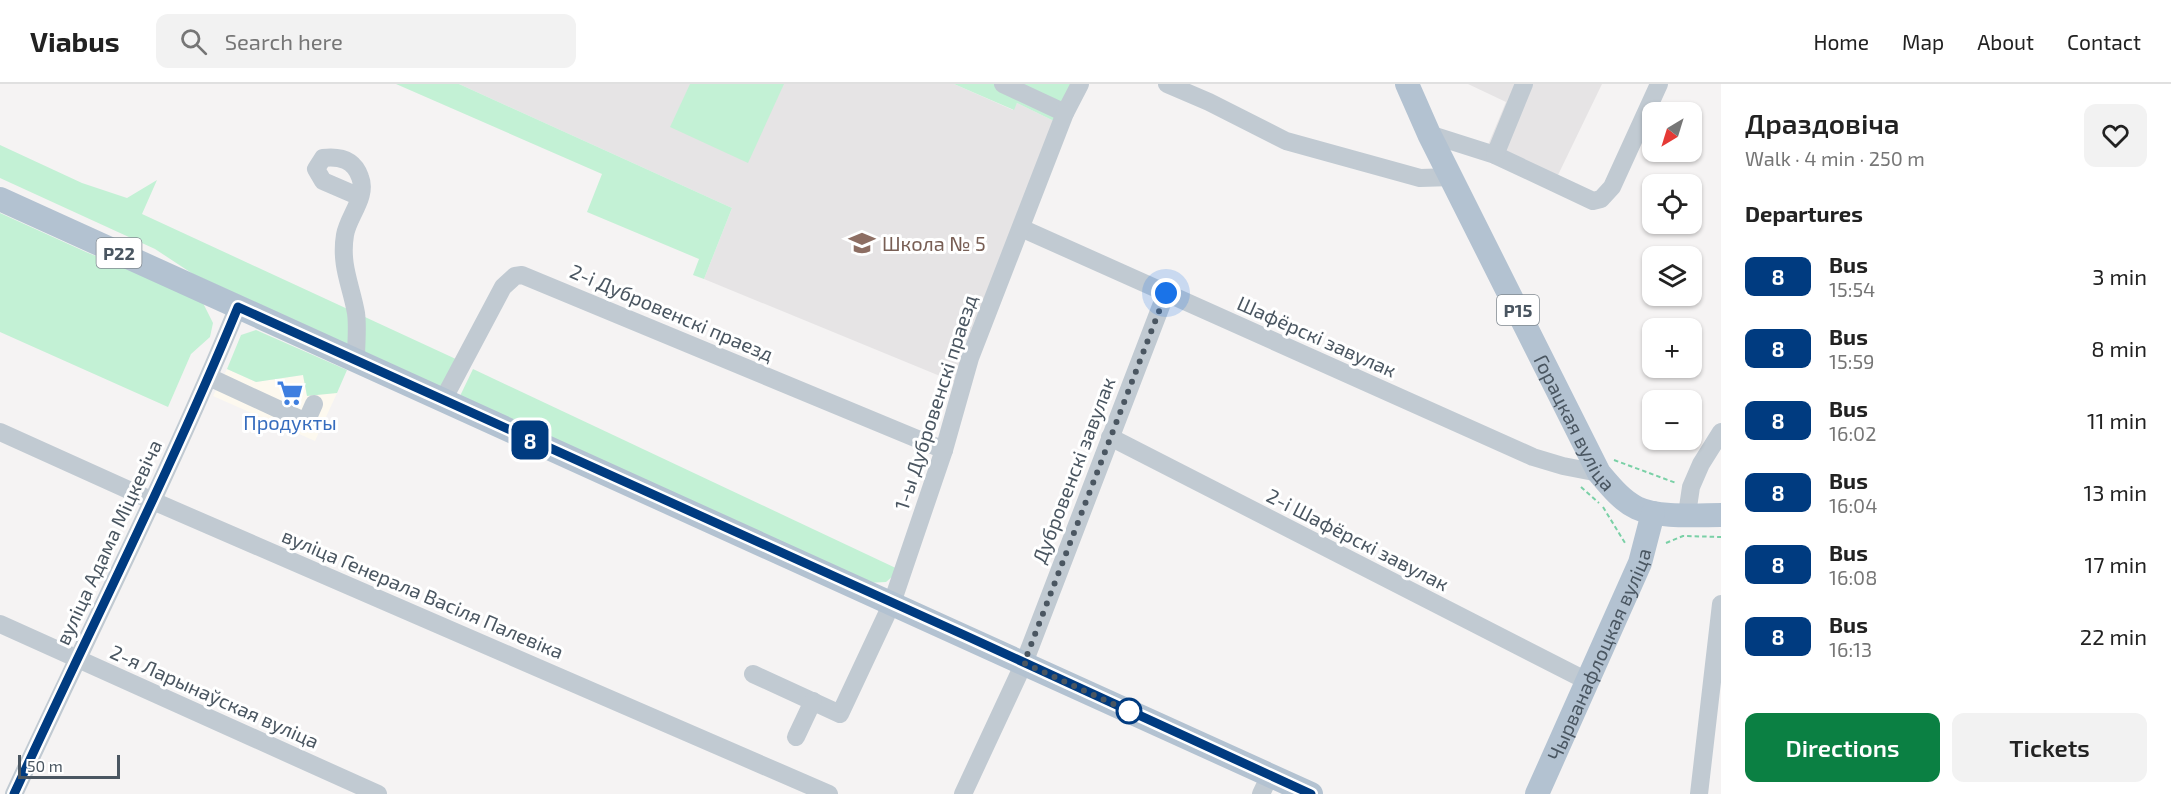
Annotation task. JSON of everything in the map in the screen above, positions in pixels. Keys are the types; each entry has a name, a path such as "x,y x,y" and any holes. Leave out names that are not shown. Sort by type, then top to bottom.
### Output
{"main road":[{"name":"Горацкая вуліца","path":"1407,84 1429,134 1604,466 1623,498 1636,508 1653,513"},
{"name":"Р22","path":"0,199 1024,663 1266,784 1311,794"},
{"name":"Р15","path":"1653,513 1721,515"},
{"name":"Чырванафлоцкая вуліца","path":"1537,794 1640,563 1653,513"}],"street":[{"path":"1003,84 1065,112"},
{"name":"1-ы Дубровенскі праезд","path":"813,701 840,714 892,603 944,450 970,358 1065,112 1080,84"},
{"path":"1167,84 1209,102 1286,141 1420,178 1452,177"},
{"path":"1495,155 1524,84"},
{"path":"1429,134 1495,155 1593,201 1600,199 1612,187 1659,84"},
{"path":"356,359 356,314 344,270 345,234 360,197"},
{"name":"Шафёрскі завулак","path":"1021,228 1533,457 1563,466 1604,466"},
{"name":"2-і Дубровенскі праезд","path":"443,400 503,287 514,276 522,275 944,450"},
{"name":"Дубровенскі завулак","path":"963,794 1024,663 1166,293"},
{"name":"вуліца Адама Міцкевіча","path":"14,794 153,501 238,307"},
{"path":"209,377 306,422 314,404"},
{"name":"вуліца Генерала Васіля Палевіка","path":"0,432 153,501 829,794"},
{"path":"1687,514 1691,487 1701,464 1721,432"},
{"name":"2-і Шафёрскі завулак","path":"1110,438 1587,681"},
{"path":"1699,794 1721,604"},
{"name":"2-я Ларынаўская вуліца","path":"0,624 378,794"},
{"path":"753,674 813,701 796,737"}],"path":[{"path":"1604,466 1682,484"},
{"path":"1576,483 1602,507 1626,544"},
{"path":"1659,549 1666,543 1683,536 1721,537"}],"shaded area":[{"name":"Школа № 5","path":"459,84 954,84 1013,110 1017,103 1056,122 965,345 957,383 704,279 732,208"},
{"path":"1468,84 1602,84 1558,175 1488,145 1506,102"},
{"path":"227,369 256,382 303,375 307,395 337,393 315,441 213,396"}],"green space":[{"path":"396,84 459,84 732,208 704,279 693,275 699,259 587,212 602,174"},
{"path":"690,84 784,84 748,163 670,127"},
{"path":"954,84 1073,84 1056,122 1017,103 1014,110"},
{"path":"0,145 82,183 127,198 157,180 142,214 458,360 441,387 193,274 155,249 0,178"},
{"path":"0,213 86,252 201,299 213,323 210,337 191,354 168,407 0,332"},
{"path":"256,330 347,370 337,393 307,396 303,375 256,382 227,369 241,335"},
{"path":"473,369 900,570 886,582 867,583 460,396"}],"bus line":[{"name":"8","path":"14,794 153,501 238,307 1311,794"}],"place":[{"name":"Школа № 5","path":"862,243"},
{"name":"Продукты","path":"290,393"}],"route":[{"path":"1129,711 1131,712 1024,663 1166,293"}]}
